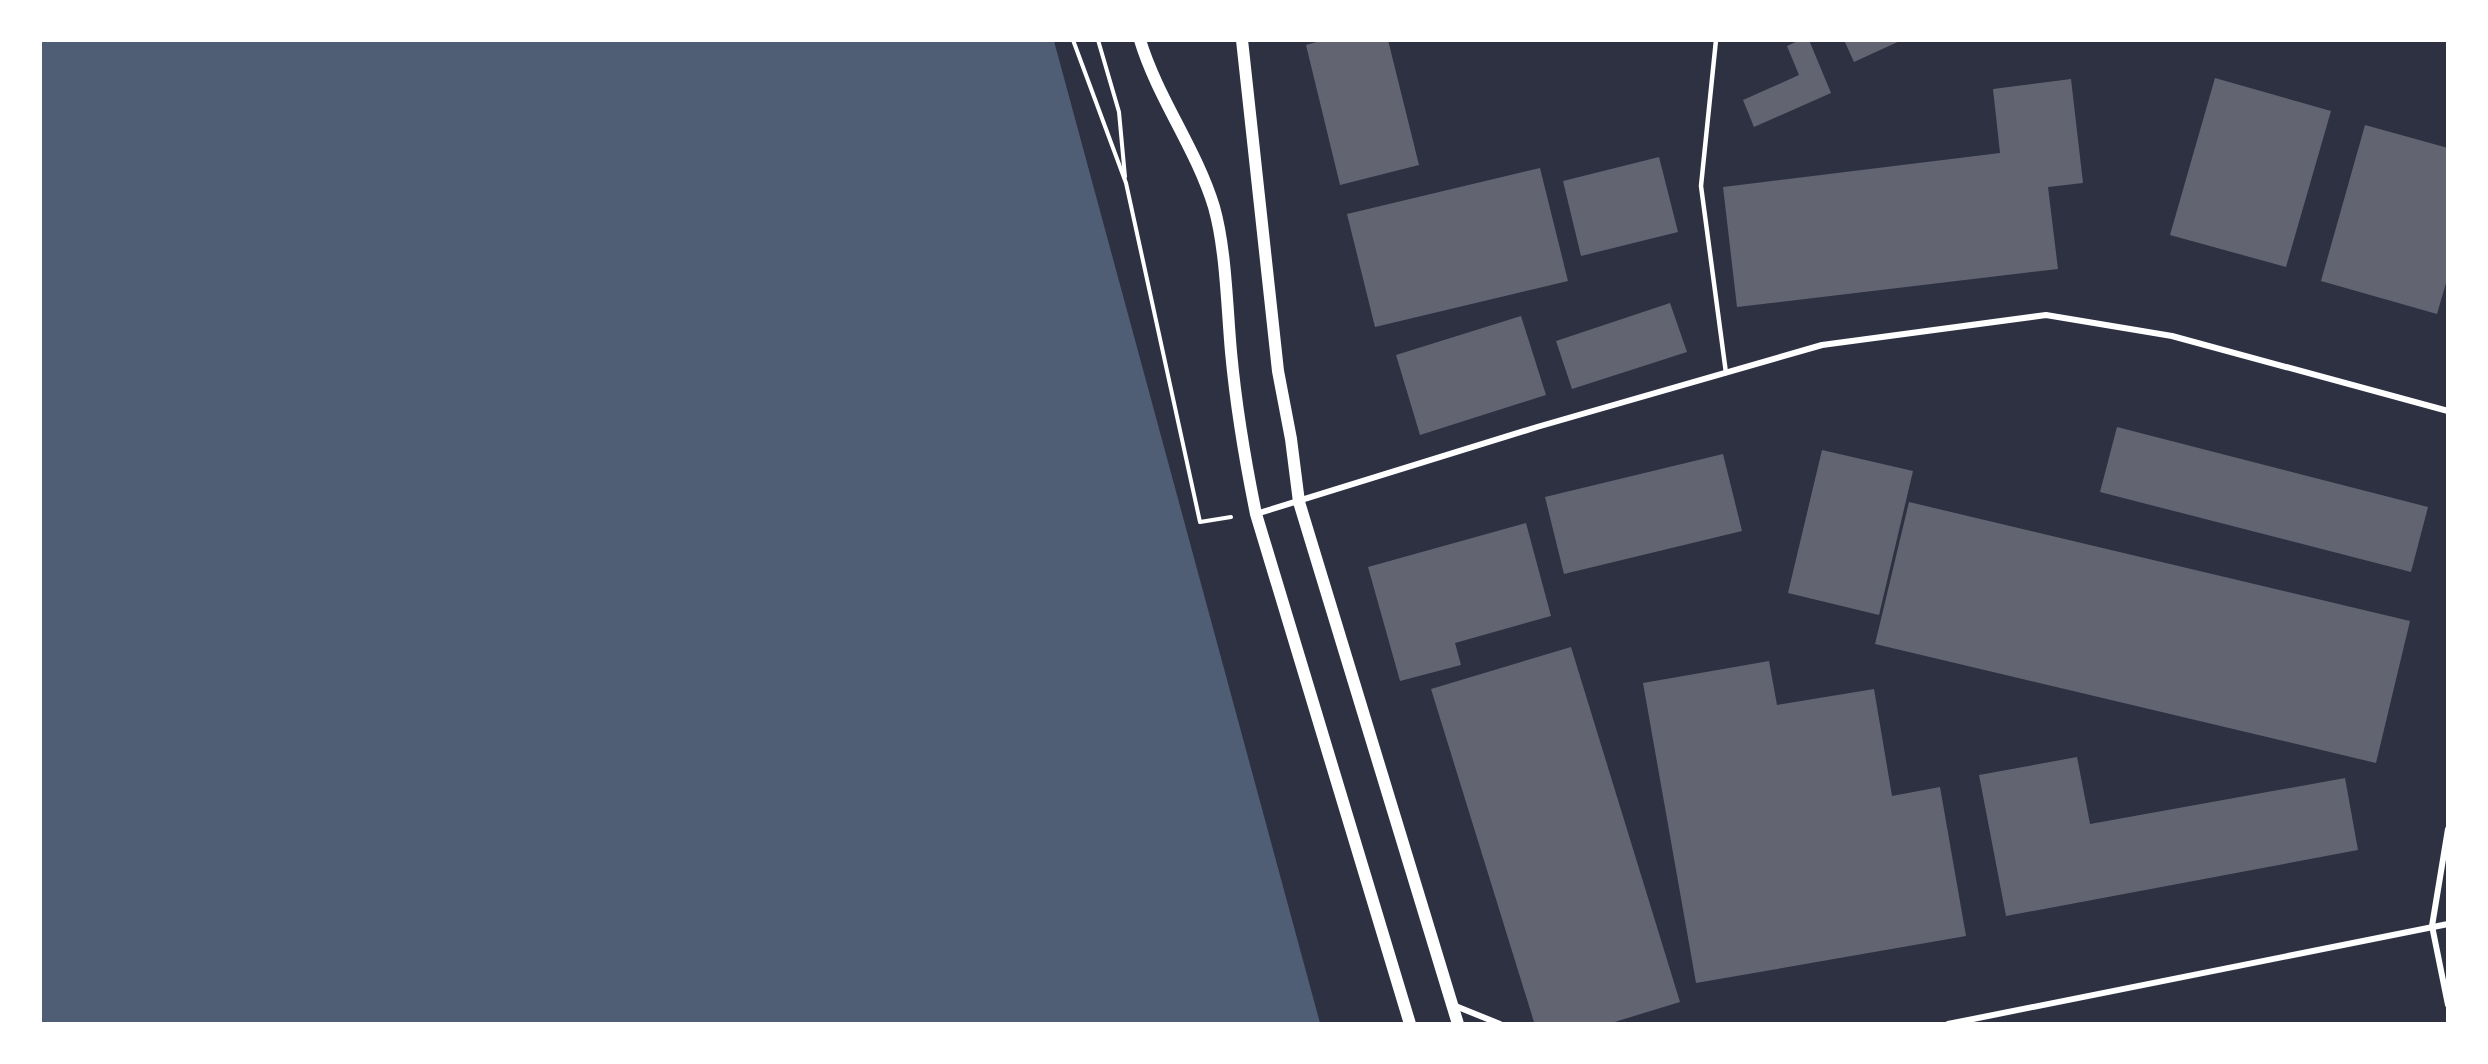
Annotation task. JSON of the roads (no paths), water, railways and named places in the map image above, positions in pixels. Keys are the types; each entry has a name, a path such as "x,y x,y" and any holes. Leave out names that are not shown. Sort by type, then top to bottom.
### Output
{"main road":[{"path":"1140,40 1151,72 1201,172 1214,209 1224,275 1244,453 1256,514 1410,1023"},
{"path":"1242,40 1278,371 1291,439 1299,502 1458,1023"}],"street":[{"path":"1256,514 1537,427 1821,345 2046,315 2172,336 2448,411"},
{"path":"2448,829 2432,926 2448,1005"},
{"path":"1948,1023 2448,924"},
{"path":"1452,1005 1500,1023"}],"lane":[{"path":"1716,40 1701,186 1726,373"}],"water":[{"path":"40,41 1054,41 1320,1023 41,1023"}]}
